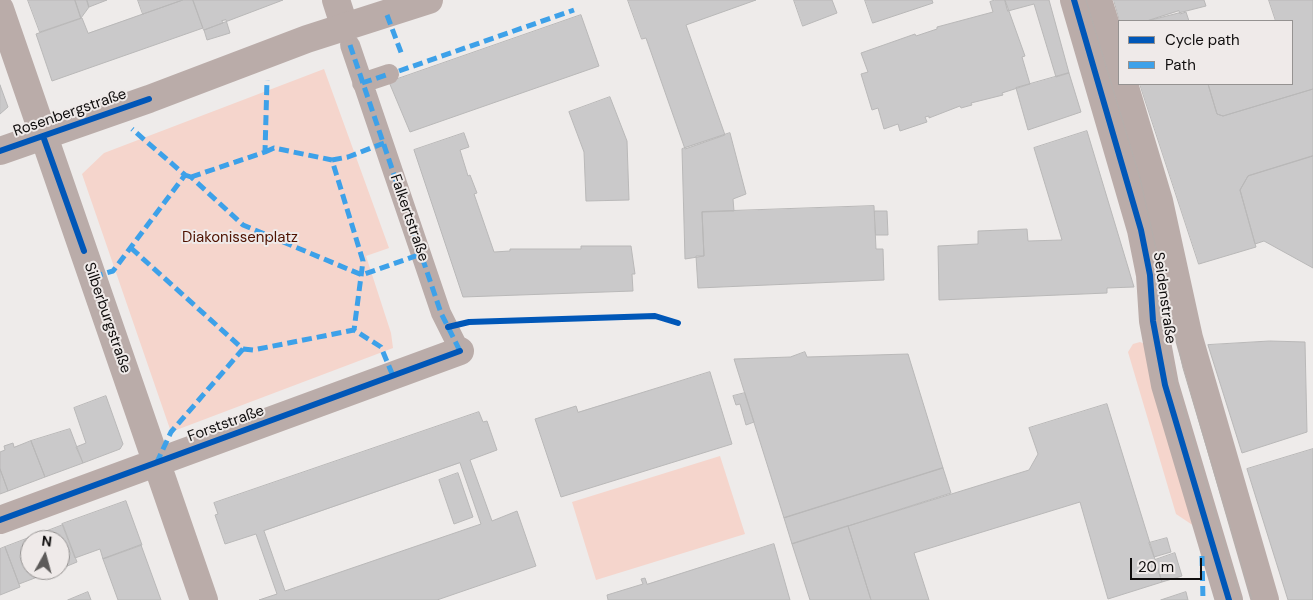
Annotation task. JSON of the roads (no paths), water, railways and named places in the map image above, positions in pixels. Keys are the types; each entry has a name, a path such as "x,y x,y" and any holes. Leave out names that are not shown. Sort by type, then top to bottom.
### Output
{"street":[{"name":"Falkertstraße","path":"336,0 362,83 443,319 460,351"},
{"name":"Rosenbergstraße","path":"0,151 307,39 347,36 430,0"},
{"name":"Seidenstraße","path":"1074,0 1139,222 1150,275 1153,321 1165,385 1229,600"},
{"path":"1098,0 1118,65"},
{"name":"Silberburgstraße","path":"0,9 204,600"},
{"path":"362,83 389,74"},
{"name":"Seidenstraße","path":"1124,85 1159,201 1188,338 1265,600"},
{"name":"Forststraße","path":"0,520 460,351"}],"tram line":[{"path":"1074,0 1135,205 1172,371 1241,600"},
{"path":"1086,0 1140,178 1183,368 1252,600"}],"park label":[{"name":"Diakonissenplatz","path":"240,238"}]}
